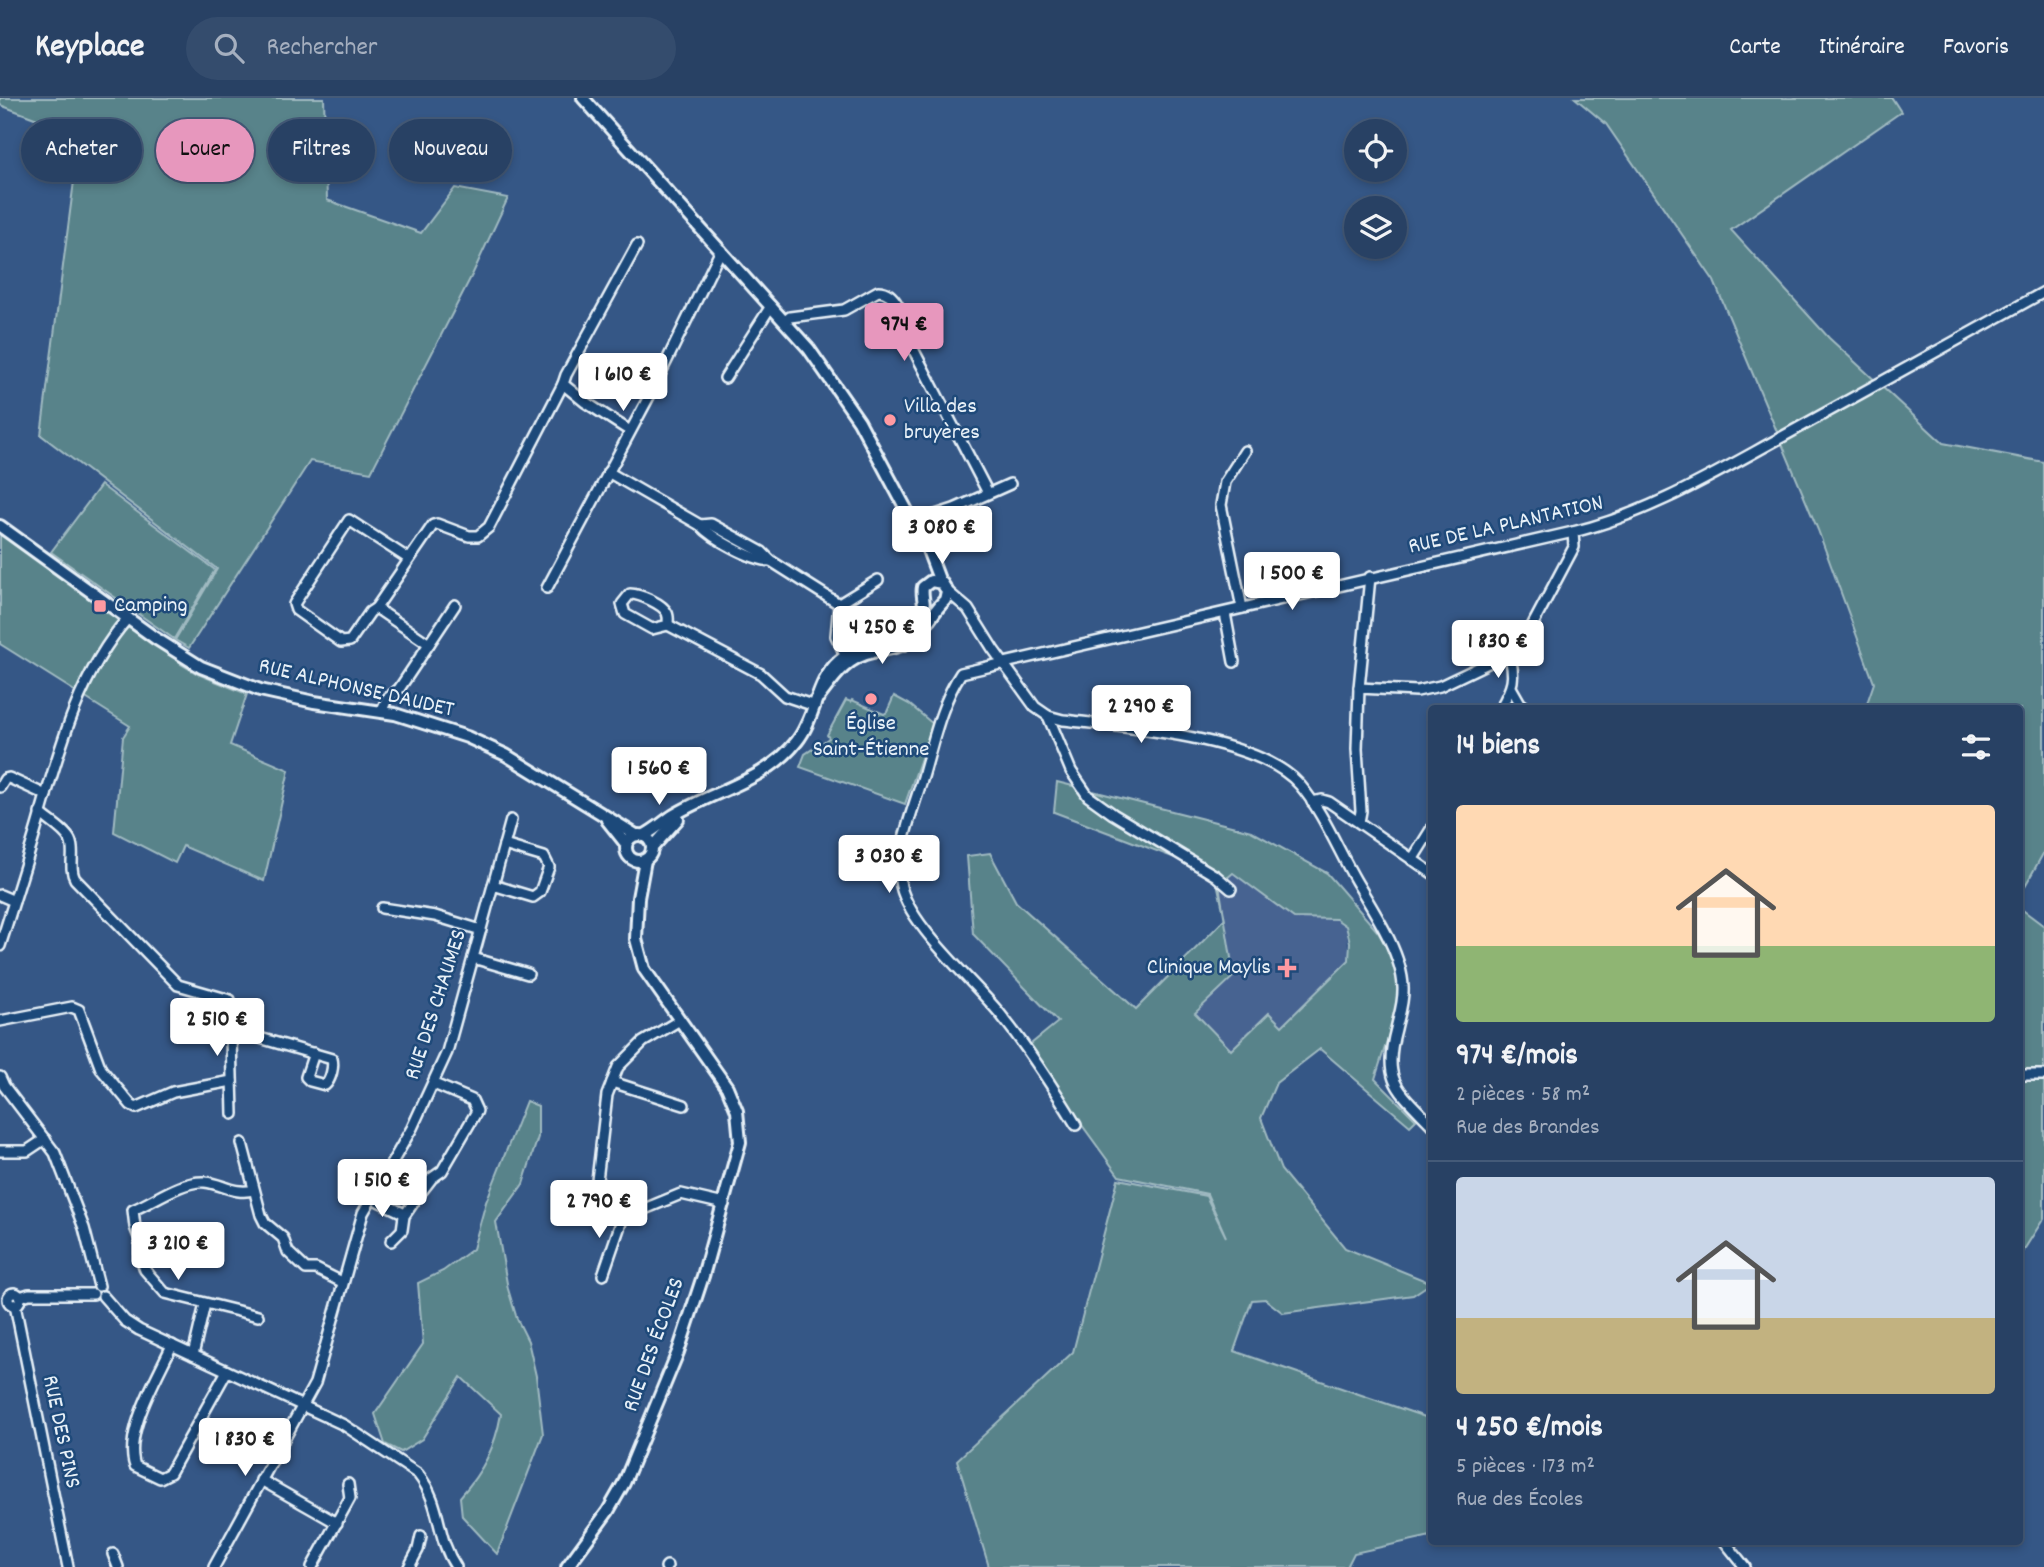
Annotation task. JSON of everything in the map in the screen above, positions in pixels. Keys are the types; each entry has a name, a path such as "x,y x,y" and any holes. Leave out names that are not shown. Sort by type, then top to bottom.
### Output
{"street":[{"path":"583,98 809,349 859,421 928,550 939,592 920,633 901,646 847,659"},
{"path":"409,559 349,520 294,604 296,610 341,642 350,641 370,612 376,608 433,525 437,524 469,536 484,533 637,245"},
{"path":"547,588 721,250"},
{"path":"785,321 790,317 844,310 878,291 892,295 906,325 910,343 988,494"},
{"name":"RUE DE LA PLANTATION","path":"1076,1125 1046,1074 1000,1013 909,909 900,881 902,848 933,741 952,686 961,673 1619,520 1665,500 2044,292"},
{"path":"726,378 771,306"},
{"path":"563,384 585,402 630,431"},
{"path":"1242,608 1221,505 1225,482 1245,451"},
{"path":"608,472 700,525 711,524 762,552 771,561 839,604"},
{"path":"914,522 954,509 1010,484"},
{"name":"RUE ALPHONSE DAUDET","path":"0,526 190,661 214,673 287,697 418,720 485,745 640,835"},
{"path":"1359,688 1417,691 1440,686 1509,653 1537,617 1574,547 1573,532"},
{"path":"1359,822 1359,688 1370,578"},
{"path":"839,604 878,580"},
{"path":"690,807 652,848 645,860 633,860 627,855 626,844 630,838 640,835 690,807 735,786 777,761 803,733 817,701 847,659 865,647 894,641 907,635 922,618 922,590 939,592 968,609 1035,707 1048,716 1184,737 1257,757 1290,774 1312,802 1367,899 1399,965 1403,986 1402,1003 1389,1054 1390,1068 1394,1082 1428,1120"},
{"path":"924,600 931,605 939,592"},
{"path":"668,625 667,612 663,608 638,594 630,594 624,600 622,607 625,614 652,629 668,625 761,674 785,696 817,701"},
{"path":"839,604 836,636 847,659"},
{"path":"381,712 387,699 399,689 455,605"},
{"path":"376,608 429,644"},
{"path":"1224,612 1234,662"},
{"path":"0,946 40,813 90,672 103,649 128,618"},
{"path":"1502,705 1512,689 1514,671 1509,653"},
{"path":"1512,689 1523,705"},
{"path":"1048,716 1071,771 1088,796 1216,876 1231,889"},
{"path":"0,787 5,779 9,778 46,795"},
{"path":"1312,802 1329,802 1428,870"},
{"path":"40,813 69,838 72,844 71,872 75,879 178,985 230,1000 233,1114"},
{"name":"RUE ALPHONSE DAUDET","path":"604,815 626,844"},
{"name":"RUE DES CHAUMES","path":"214,1567 315,1383 363,1213 412,1128 447,1052 511,820"},
{"path":"1412,860 1428,834"},
{"path":"640,835 650,842 652,848"},
{"path":"493,884 533,897 540,892 549,867 544,858 504,845"},
{"name":"RUE DES ÉCOLES","path":"633,860 638,898"},
{"name":"RUE DES ÉCOLES","path":"567,1567 608,1511 624,1483 678,1352 724,1204 740,1142 737,1111 727,1087 644,969 636,939 638,898 645,860"},
{"path":"0,895 14,901"},
{"path":"382,908 435,916 481,930"},
{"path":"473,958 528,974"},
{"path":"0,1021 72,1007 79,1010 101,1069 136,1108 173,1092 232,1081"},
{"path":"680,1020 643,1042 618,1067 607,1094 596,1189 605,1204 624,1214 637,1212 681,1194 724,1204"},
{"path":"232,1030 314,1053"},
{"path":"2023,1075 2044,1075"},
{"path":"0,1077 55,1153 84,1227 96,1290"},
{"path":"612,1082 684,1105"},
{"path":"391,1241 402,1230 405,1214 432,1178 442,1171 477,1111 472,1100 434,1084"},
{"path":"0,1151 27,1151 45,1139"},
{"path":"242,1143 265,1223 283,1238 288,1252 306,1269 316,1269 342,1282"},
{"path":"254,1190 243,1193 199,1182 161,1195 155,1201 132,1210 145,1270 165,1293 258,1315"},
{"path":"372,1198 405,1214"},
{"path":"603,1275 624,1214"},
{"path":"10,1299 29,1294 104,1289 103,1296 125,1321 344,1425 418,1474 427,1485 438,1510 444,1545 456,1567"},
{"name":"RUE DES PINS","path":"10,1299 68,1567"},
{"path":"193,1355 205,1304"},
{"path":"172,1345 140,1414 130,1454 135,1466 160,1478 170,1473 227,1371"},
{"path":"261,1480 337,1523"},
{"path":"312,1567 350,1498 348,1485"},
{"path":"409,1567 421,1536"},
{"path":"1727,1545 1745,1567"},
{"path":"113,1554 118,1567"}],"shaded area":[{"name":"Clinique Maylis","path":"1232,873 1294,918 1337,919 1346,926 1349,960 1282,1026 1269,1014 1231,1050 1195,1013 1234,976 1219,885"}],"green space":[{"path":"0,98 324,98 325,119 268,119 268,182 326,182 327,200 421,233 455,188 508,198 473,273 371,472 310,461 189,648 175,640 217,569 41,435 74,182 142,182 142,119 37,119 0,105"},
{"path":"1575,98 1892,98 1901,112 1731,230 1829,338 1943,443 2044,462 2044,852 2023,890 2023,705 1866,705 1874,683 1818,530 1714,281 1606,124"},
{"path":"101,485 215,570 174,639 51,552"},
{"path":"0,527 182,661 181,664 247,694 230,745 289,770 264,881 183,846 175,863 114,832 123,737 130,726 0,644"},
{"path":"894,696 909,704 933,724 905,804 800,767 805,754 829,738 827,735 846,700 884,714"},
{"path":"1057,782 1251,831 1327,873 1378,932 1397,965 1399,1002 1375,1079 1416,1120 1410,1126 1320,1049 1276,1083 1261,1118 1281,1170 1345,1248 1428,1282 1428,1285 1413,1295 1283,1313 1265,1299 1252,1300 1234,1351 1428,1418 1428,1537 1354,1553 1347,1567 989,1567 957,1460 1073,1352 1118,1179 1206,1196 1226,1237 1207,1194 1119,1176 1026,1048 1058,1022 973,934 967,856 990,853 1016,902 1136,1009 1225,919 1234,976 1195,1013 1231,1050 1269,1013 1282,1026 1349,960 1350,942 1346,926 1336,919 1294,918 1233,873 1219,885 1223,911 1215,873 1054,812"},
{"path":"2023,910 2044,926 2044,1218 2023,1251"},
{"path":"526,1101 538,1106 538,1137 523,1184 496,1222 508,1289 517,1319 528,1341 536,1376 543,1434 497,1554 462,1516 460,1497 487,1458 501,1414 461,1377 422,1439 401,1452 385,1444 375,1414 423,1344 418,1283 443,1271 473,1249 486,1202"}],"place":[{"name":"Villa des bruyères","path":"890,420"},
{"name":"Camping","path":"100,606"},
{"name":"Église Saint-Étienne","path":"871,699"},
{"name":"Clinique Maylis","path":"1287,968"}]}
